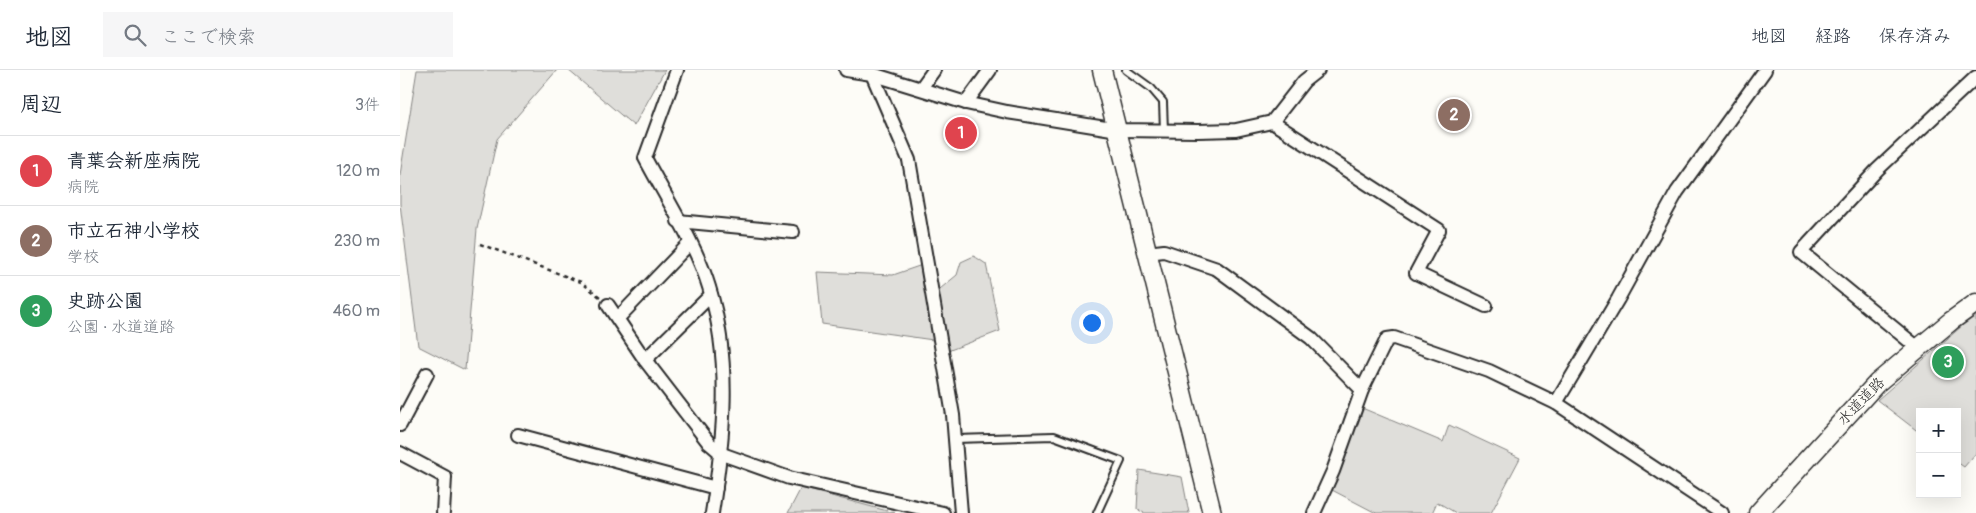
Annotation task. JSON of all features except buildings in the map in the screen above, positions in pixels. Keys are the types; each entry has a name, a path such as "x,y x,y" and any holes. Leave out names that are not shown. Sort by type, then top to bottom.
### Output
{"street":[{"path":"677,70 645,158 697,256 711,294 721,351 725,391 722,454 712,513"},
{"path":"846,70 872,74 966,103 1007,112 1118,130 1164,131 1236,130 1272,122 1304,81 1318,70"},
{"path":"921,88 934,70"},
{"path":"966,103 990,70"},
{"path":"1102,70 1212,513"},
{"path":"1556,403 1618,299 1678,192 1765,70"},
{"path":"872,74 909,160 952,406 961,513"},
{"path":"1918,348 1801,252 1877,170 1976,77"},
{"path":"1272,122 1439,230 1416,273 1486,306"},
{"path":"678,221 793,232"},
{"path":"618,318 690,243"},
{"path":"1148,253 1164,251 1216,269 1311,338 1362,390"},
{"path":"644,360 711,294"},
{"name":"水道道路","path":"1758,513 1876,384 1951,321 1976,303"},
{"path":"608,305 644,360 709,443 722,454 789,478 943,513"},
{"path":"1314,513 1333,471 1362,390 1386,339 1394,338 1489,370 1556,403 1722,513"},
{"path":"400,425 427,374"},
{"path":"518,435 716,488"},
{"path":"400,453 445,477 443,513"}],"lane":[{"path":"1126,70 1151,88 1163,102 1164,131"},
{"path":"955,439 1054,436 1121,461 1097,513"}],"path":[{"path":"480,244 581,282 594,291 608,305"}],"shaded area":[{"path":"417,70 557,70 497,139 477,229 465,370 418,346 400,204 400,175"},
{"path":"568,70 665,70 634,126"},
{"path":"974,256 986,264 1000,331 945,352 935,293 957,275 961,262"},
{"path":"922,265 933,340 822,324 817,272 893,275"},
{"path":"1976,316 1976,453 1964,467 1961,465 1961,408 1916,408 1916,430 1877,400 1963,325"},
{"path":"1362,408 1443,442 1449,425 1520,458 1491,513 1456,513 1437,502 1432,513 1376,513 1332,490"},
{"path":"1139,470 1182,477 1189,513 1144,513 1137,509"},
{"path":"801,488 895,513 788,513"}],"place":[{"name":"市立石神小学校","path":"1454,115"},
{"name":"青葉会新座病院","path":"961,133"},
{"name":"史跡公園","path":"1948,362"}]}
